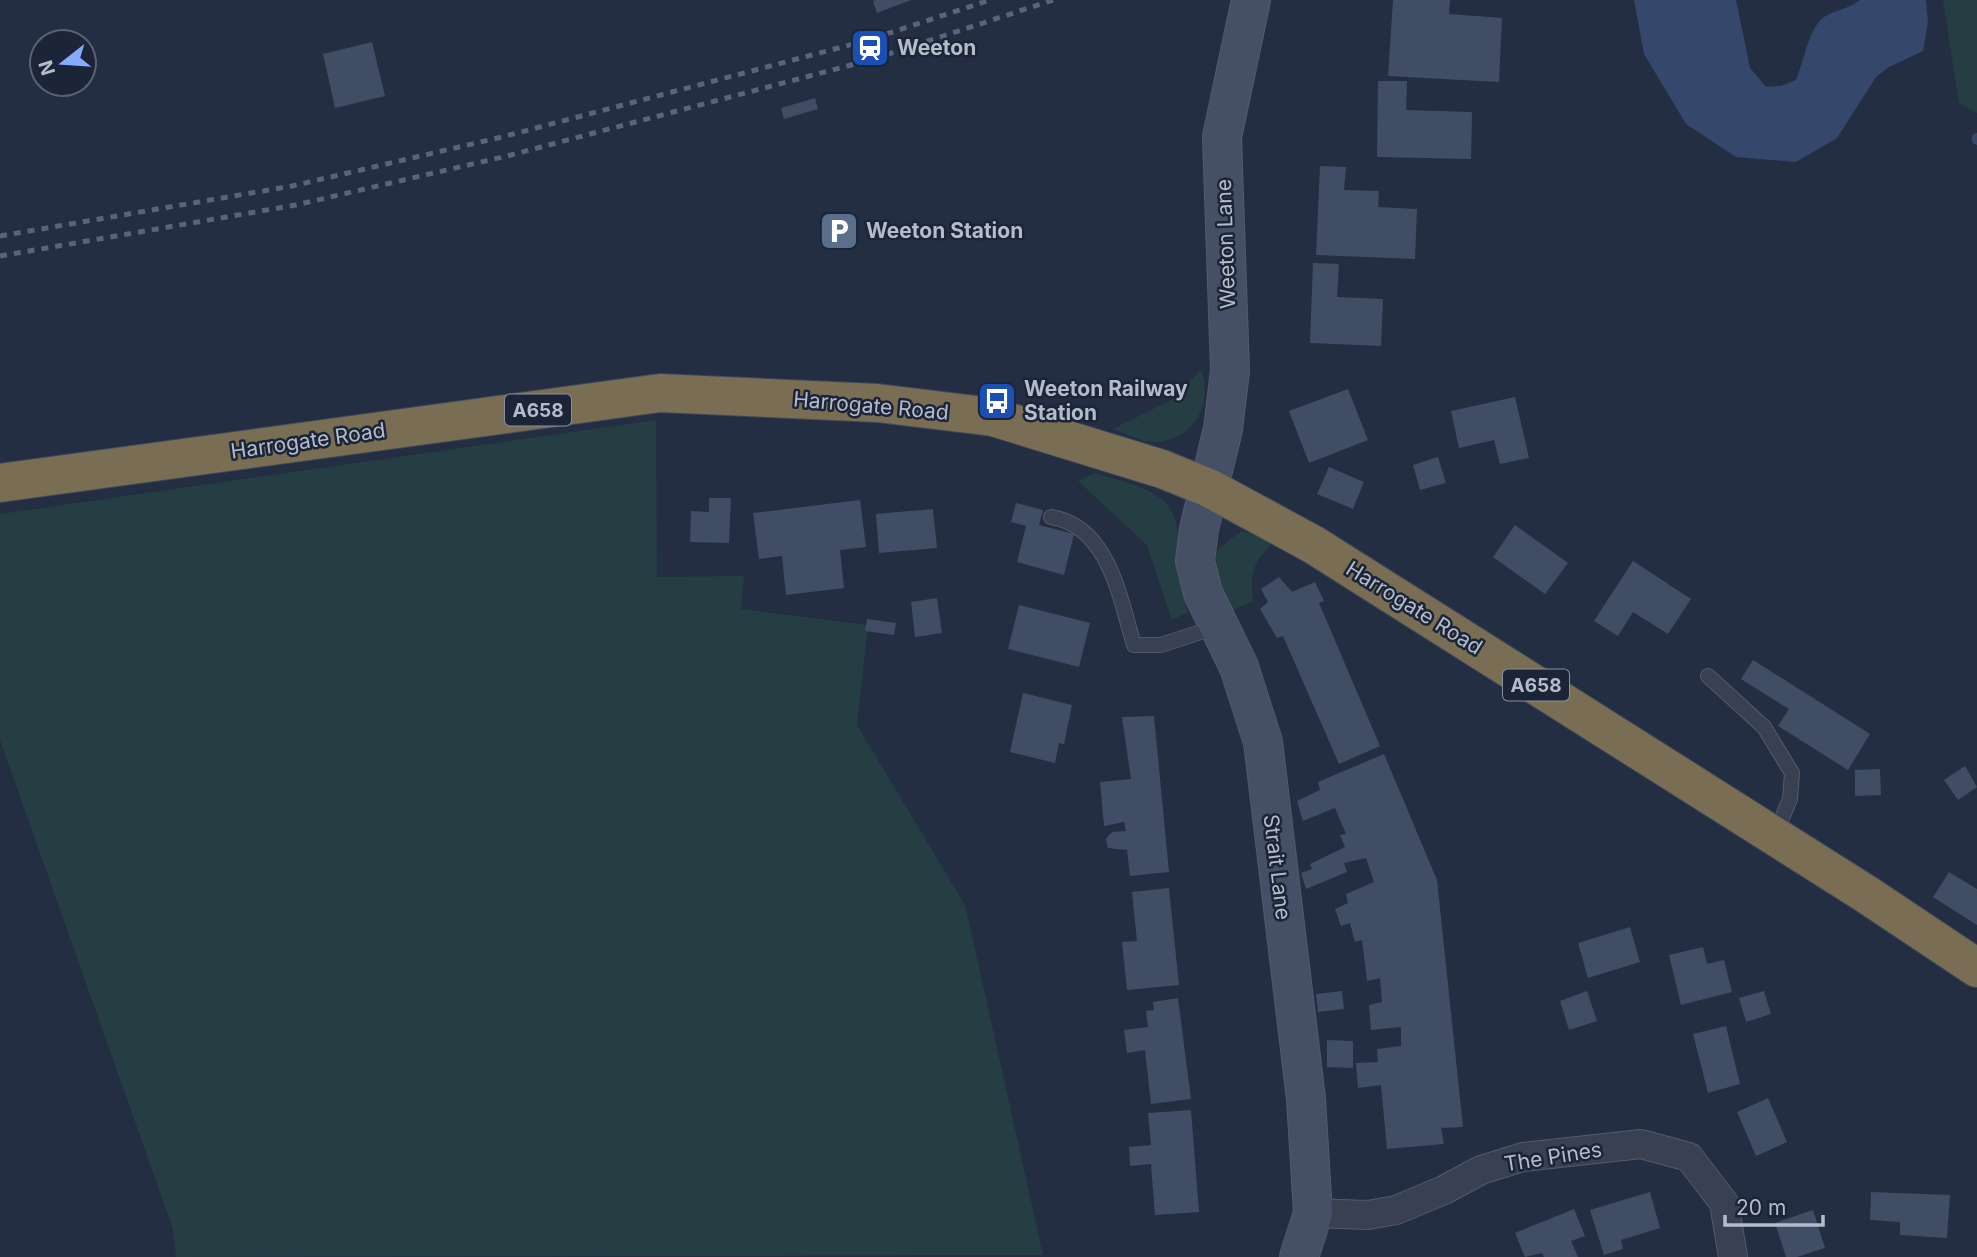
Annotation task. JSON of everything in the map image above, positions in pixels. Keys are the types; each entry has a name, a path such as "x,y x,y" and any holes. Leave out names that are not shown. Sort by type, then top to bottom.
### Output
{"highway":[{"name":"Harrogate Road","path":"0,483 660,393 877,403 993,417 1086,443 1209,488 1314,545 1977,968"}],"street":[{"name":"Weeton Lane","path":"1209,488 1223,429 1230,371 1222,136 1251,0"},
{"name":"Strait Lane","path":"1209,488 1195,561 1203,593 1239,667 1263,742 1306,1099 1312,1213 1299,1257"},
{"name":"The Pines","path":"1312,1213 1368,1215 1396,1210 1444,1190 1481,1170 1523,1157 1641,1144 1689,1157 1724,1203 1734,1257"}],"lane":[{"path":"1051,517 1068,520 1093,543 1116,578 1134,645 1161,645 1218,627"},
{"path":"1708,676 1764,727 1792,773 1790,799 1774,836"}],"green space":[{"path":"1943,0 1977,0 1977,113 1959,103"},
{"path":"1201,370 1205,395 1202,407 1190,427 1180,435 1169,440 1150,442 1113,429 1171,400"},
{"path":"656,420 657,577 744,576 741,609 868,625 857,725 965,905 1043,1255 176,1257 173,1229 0,740 0,514"},
{"path":"1095,473 1132,484 1165,502 1176,523 1188,612 1172,620 1147,545 1078,481"},
{"path":"1241,531 1262,538 1270,546 1259,559 1254,571 1253,601 1224,614 1214,563 1216,551"}],"water":[{"path":"1634,0 1736,0 1750,68 1766,87 1781,86 1796,80 1810,37 1819,22 1860,0 1926,0 1928,22 1923,51 1889,67 1876,77 1837,138 1796,162 1736,157 1686,124 1644,54"}],"building":[{"path":"876,0 911,0 877,13 873,1"},
{"path":"1393,0 1450,0 1449,14 1502,18 1499,82 1388,76"},
{"path":"372,42 385,96 335,108 323,54"},
{"path":"1378,81 1407,81 1406,110 1472,112 1471,159 1377,157"},
{"path":"815,98 818,109 784,119 781,108"},
{"path":"1320,166 1346,167 1344,190 1379,191 1378,207 1417,209 1415,259 1316,255"},
{"path":"1313,263 1339,264 1337,297 1383,299 1381,346 1310,343"},
{"path":"1348,389 1368,440 1309,463 1289,411"},
{"path":"1515,397 1529,458 1500,464 1494,440 1459,448 1451,411"},
{"path":"1438,457 1446,483 1420,490 1413,465"},
{"path":"1329,467 1364,482 1353,509 1317,494"},
{"path":"709,498 731,498 729,543 690,542 691,511 709,512"},
{"path":"860,500 866,547 840,550 844,588 786,595 782,556 759,559 753,513"},
{"path":"1016,503 1043,510 1039,525 1074,534 1064,575 1017,562 1026,526 1011,522"},
{"path":"933,509 937,548 879,553 876,514"},
{"path":"1515,525 1568,563 1545,594 1493,557"},
{"path":"1633,561 1691,599 1668,634 1633,612 1618,636 1594,621"},
{"path":"1279,577 1292,592 1315,582 1324,601 1319,603 1380,746 1339,764 1283,636 1277,638 1260,609 1268,602 1261,589"},
{"path":"937,598 942,633 915,637 911,602"},
{"path":"1019,605 1090,623 1079,667 1008,649"},
{"path":"867,619 896,623 894,635 865,631"},
{"path":"1753,660 1870,734 1848,770 1778,726 1789,709 1741,679"},
{"path":"1023,693 1072,705 1064,744 1059,743 1055,763 1010,752"},
{"path":"1154,716 1169,872 1130,876 1127,850 1108,848 1106,839 1109,835 1126,831 1124,822 1104,826 1100,782 1131,779 1122,717"},
{"path":"1384,754 1437,880 1463,1127 1441,1128 1444,1144 1387,1149 1381,1085 1358,1088 1356,1063 1378,1062 1377,1049 1401,1046 1401,1027 1371,1030 1369,1005 1382,1002 1380,978 1367,981 1362,940 1355,942 1350,923 1341,926 1335,909 1348,903 1346,894 1374,882 1366,858 1344,863 1347,872 1306,889 1301,873 1312,869 1310,864 1345,847 1340,835 1346,834 1335,808 1303,821 1297,801 1320,790 1318,782"},
{"path":"1965,766 1977,787 1958,800 1944,780"},
{"path":"1880,769 1881,795 1855,796 1855,770"},
{"path":"1949,872 1977,889 1977,925 1933,897"},
{"path":"1169,888 1179,985 1127,990 1122,942 1137,941 1132,892"},
{"path":"1630,927 1640,962 1588,978 1578,943"},
{"path":"1703,947 1707,964 1724,960 1732,992 1681,1005 1669,955"},
{"path":"1342,991 1344,1009 1318,1012 1316,994"},
{"path":"1587,991 1597,1021 1569,1030 1560,1001"},
{"path":"1764,991 1771,1014 1746,1022 1739,998"},
{"path":"1178,998 1191,1099 1151,1104 1145,1050 1127,1053 1124,1030 1148,1027 1146,1011 1154,1010 1153,1002"},
{"path":"1726,1026 1740,1084 1708,1093 1693,1034"},
{"path":"1327,1040 1353,1041 1353,1068 1327,1067"},
{"path":"1768,1098 1787,1142 1756,1156 1737,1112"},
{"path":"1191,1110 1199,1212 1155,1215 1151,1164 1130,1166 1129,1147 1151,1145 1148,1113"},
{"path":"1650,1192 1660,1228 1621,1240 1623,1249 1604,1255 1590,1210"},
{"path":"1871,1192 1950,1195 1947,1238 1900,1235 1900,1222 1870,1220"},
{"path":"1574,1209 1585,1236 1571,1241 1578,1257 1544,1257 1542,1253 1525,1257 1515,1233"},
{"path":"1813,1210 1825,1248 1797,1257 1786,1257 1775,1223"}],"railway":[{"path":"0,236 292,186 502,137 865,41 990,0"},
{"path":"0,256 296,205 507,156 870,60 1053,0"}],"place":[{"name":"Weeton","path":"870,48"},
{"name":"Weeton Station","path":"839,231"},
{"name":"Weeton Railway Station","path":"997,401"}]}
